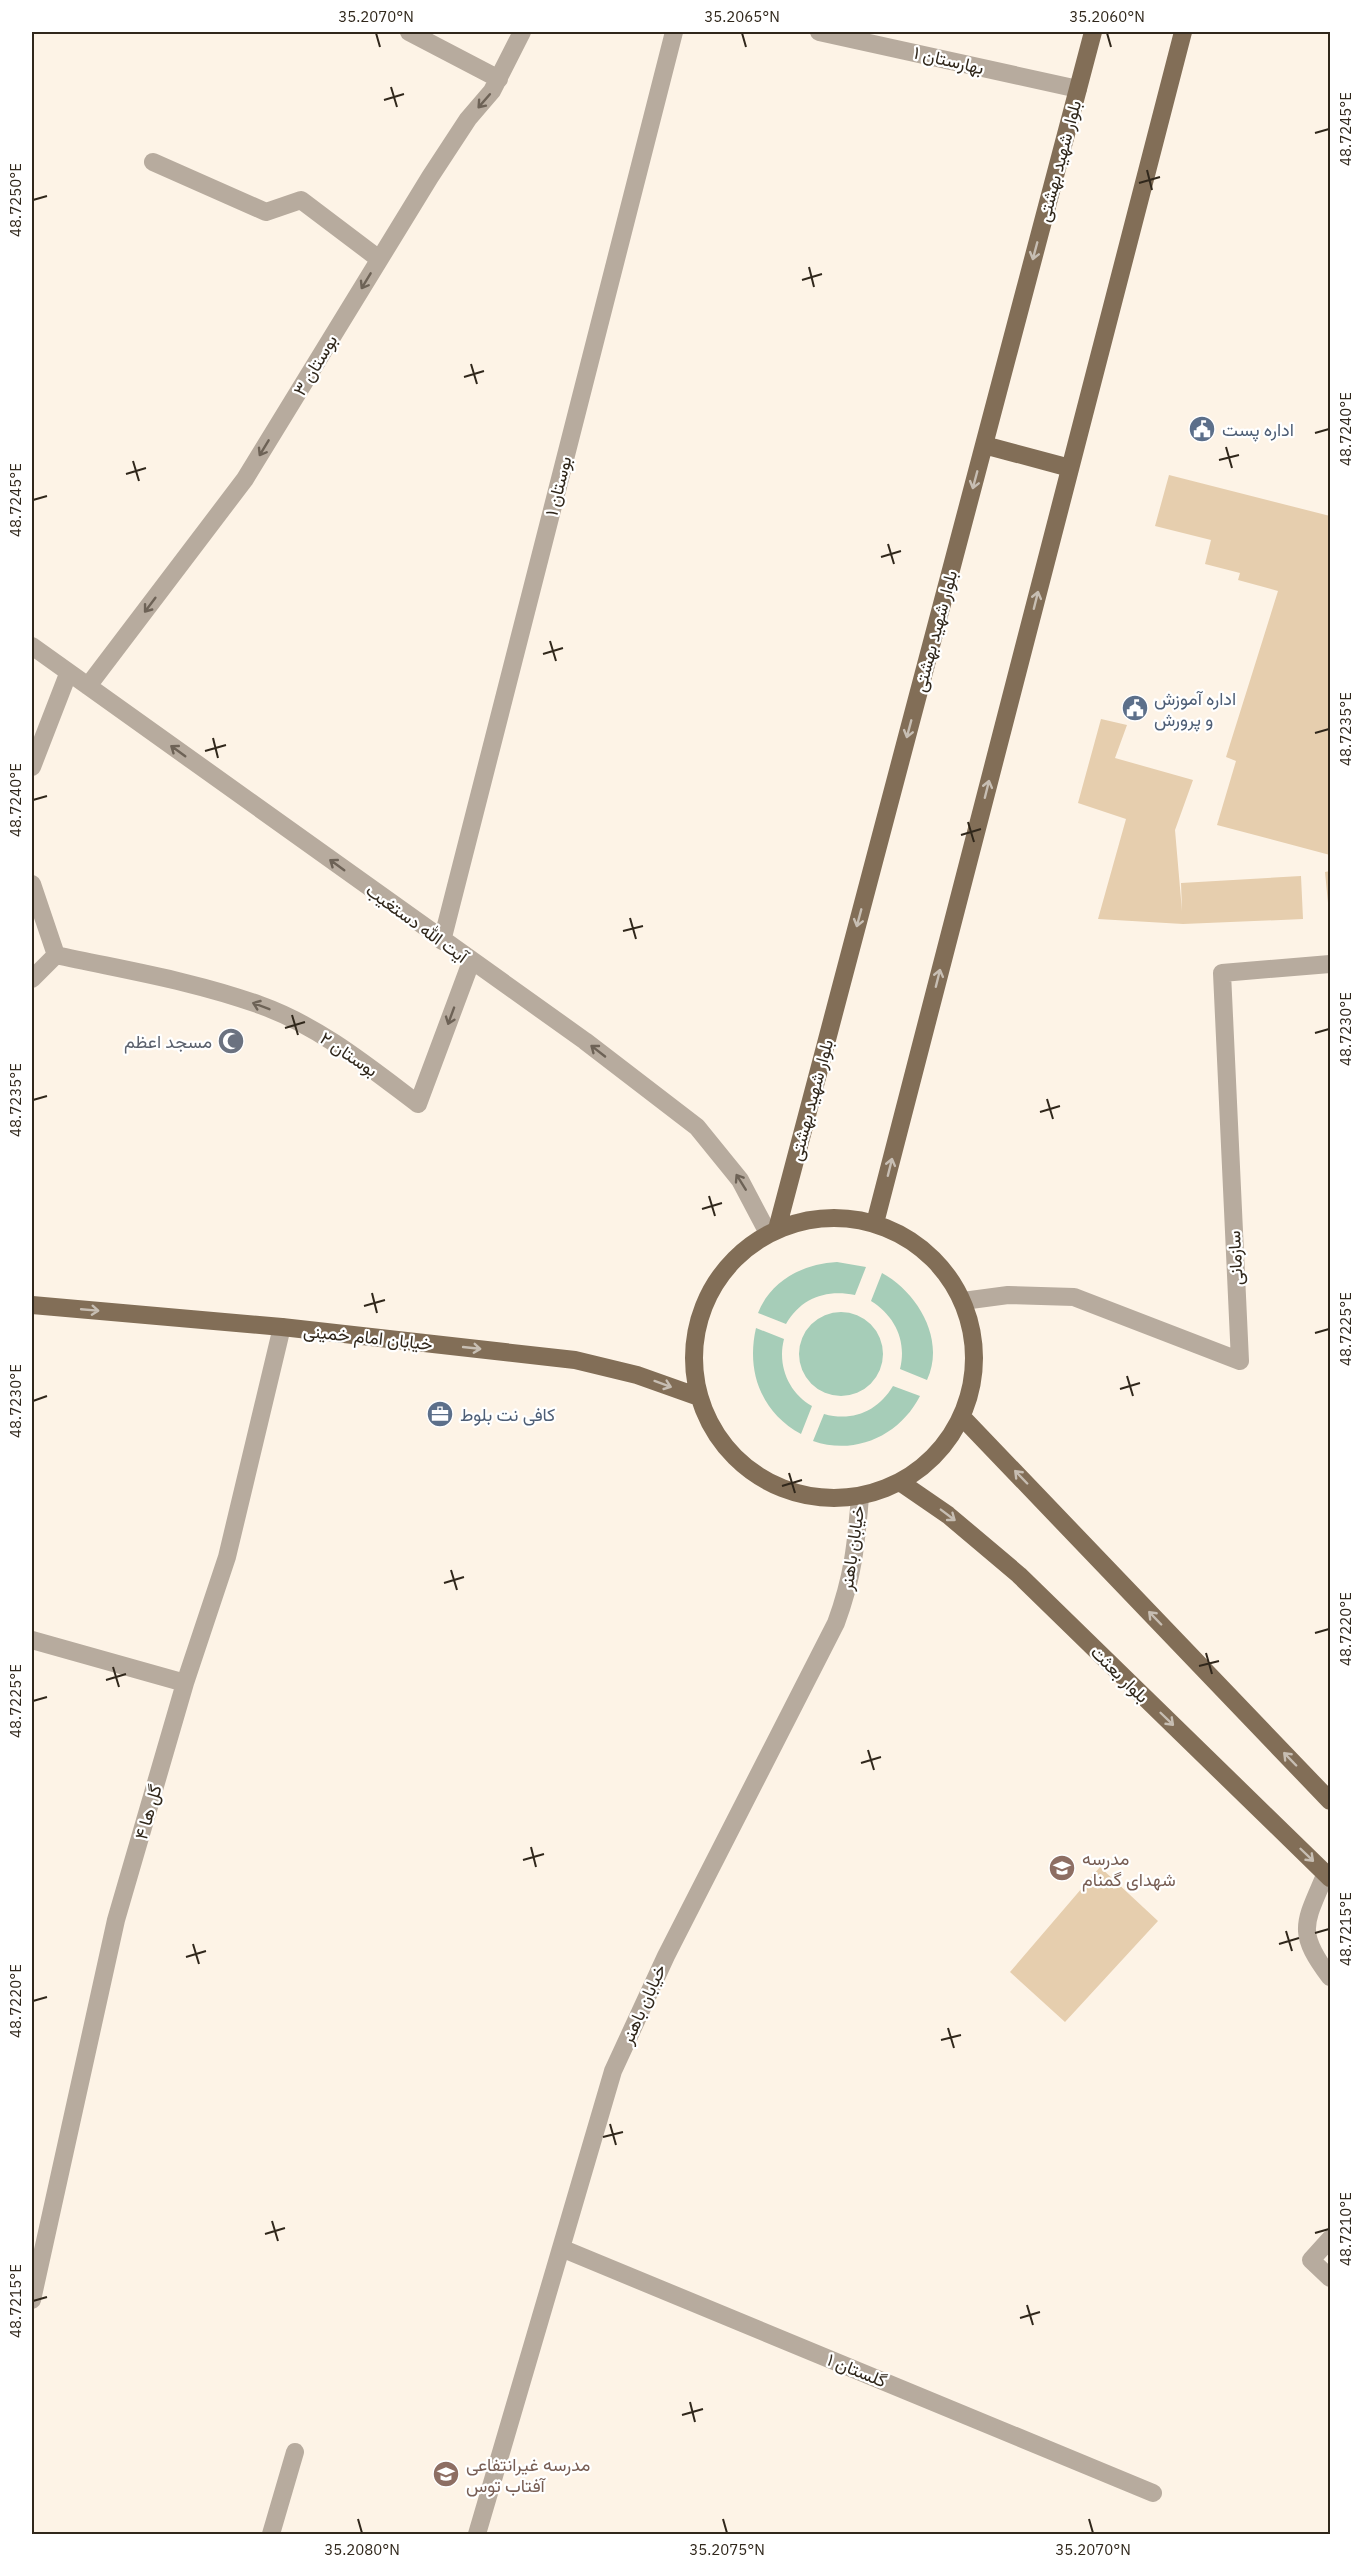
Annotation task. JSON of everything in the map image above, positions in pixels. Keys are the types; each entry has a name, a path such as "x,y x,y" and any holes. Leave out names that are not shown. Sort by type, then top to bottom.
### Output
{"main road":[{"name":"بلوار شهید بهشتی","path":"773,1231 1093,32"},
{"path":"875,1223 1183,32"},
{"path":"984,446 1070,468"},
{"path":"825,1217 842,1217 875,1223 902,1234 931,1257 954,1285 963,1301 973,1336 974,1371 962,1417 953,1433 930,1461 900,1482 881,1491 860,1497 822,1498 784,1490 747,1468 718,1436 699,1397 694,1358 699,1318 706,1299 732,1261 773,1231 809,1219 825,1217"},
{"name":"خیابان امام خمینی","path":"32,1305 282,1327 575,1360 637,1375 699,1397"},
{"path":"962,1417 1330,1801"},
{"name":"بلوار بعثت","path":"900,1482 948,1515 1019,1575 1328,1876"}],"street":[{"path":"409,32 499,79"},
{"name":"بوستان ۳","path":"88,686 245,479 430,177 468,119 492,91 522,32"},
{"name":"بوستان ۱","path":"442,941 674,32"},
{"name":"بهارستان ۱","path":"819,32 1078,89"},
{"path":"153,162 266,212 301,200 379,259"},
{"name":"آیت الله دستغیب","path":"32,646 471,962 585,1041 697,1127 740,1180 773,1231"},
{"path":"32,767 68,674"},
{"path":"32,884 56,955 32,979"},
{"name":"بوستان ۲","path":"56,955 193,984 261,1006 312,1029 360,1060 418,1104 471,962"},
{"name":"سازمانی","path":"963,1301 1008,1295 1074,1297 1240,1361 1222,973 1330,964"},
{"name":"گل ها ۴","path":"32,2300 116,1920 185,1683 227,1557 282,1327"},
{"name":"خیابان باهنر","path":"477,2535 613,2071 666,1956 836,1623 849,1587 856,1549 860,1497"},
{"path":"32,1640 185,1683"},
{"path":"1328,1876 1306,1929 1311,1950 1330,1977"},
{"path":"1330,2239 1311,2260 1330,2278"},
{"name":"گلستان ۱","path":"561,2248 1153,2493"},
{"path":"271,2535 295,2452"}],"green space":[{"path":"837,1262 866,1267 855,1295 834,1293 815,1298 799,1308 786,1324 758,1313 771,1291 790,1276 812,1266"},
{"path":"882,1273 906,1292 917,1304 925,1318 933,1349 932,1364 927,1380 900,1369 902,1349 897,1330 887,1314 871,1301"},
{"path":"841,1312 857,1315 871,1324 880,1338 883,1354 880,1370 871,1384 857,1393 841,1396 825,1393 811,1384 802,1370 799,1354 802,1338 811,1324 825,1315"},
{"path":"756,1328 784,1339 782,1359 787,1378 797,1394 812,1406 801,1434 776,1414 760,1389 753,1360"},
{"path":"893,1386 920,1396 901,1422 889,1431 875,1439 845,1446 813,1441 824,1414 845,1417 864,1412 880,1402"}],"building":[{"path":"1169,475 1330,516 1330,855 1217,825 1236,761 1226,757 1278,591 1238,580 1240,573 1205,564 1211,540 1155,526"},
{"path":"1101,719 1127,725 1115,758 1193,780 1175,830 1182,911 1181,883 1301,876 1303,919 1183,924 1098,919 1126,819 1078,803"},
{"path":"1330,871 1330,903 1328,903 1325,872"},
{"path":"1100,1867 1158,1921 1065,2022 1010,1972"}],"place":[{"name":"اداره پست","path":"1202,429"},
{"name":"اداره آموزش و پرورش","path":"1135,708"},
{"name":"مسجد اعظم","path":"231,1041"},
{"name":"کافی نت بلوط","path":"440,1414"},
{"name":"مدرسه شهدای گمنام","path":"1062,1868"},
{"name":"مدرسه غیرانتفاعی آفتاب توس","path":"446,2474"}]}
